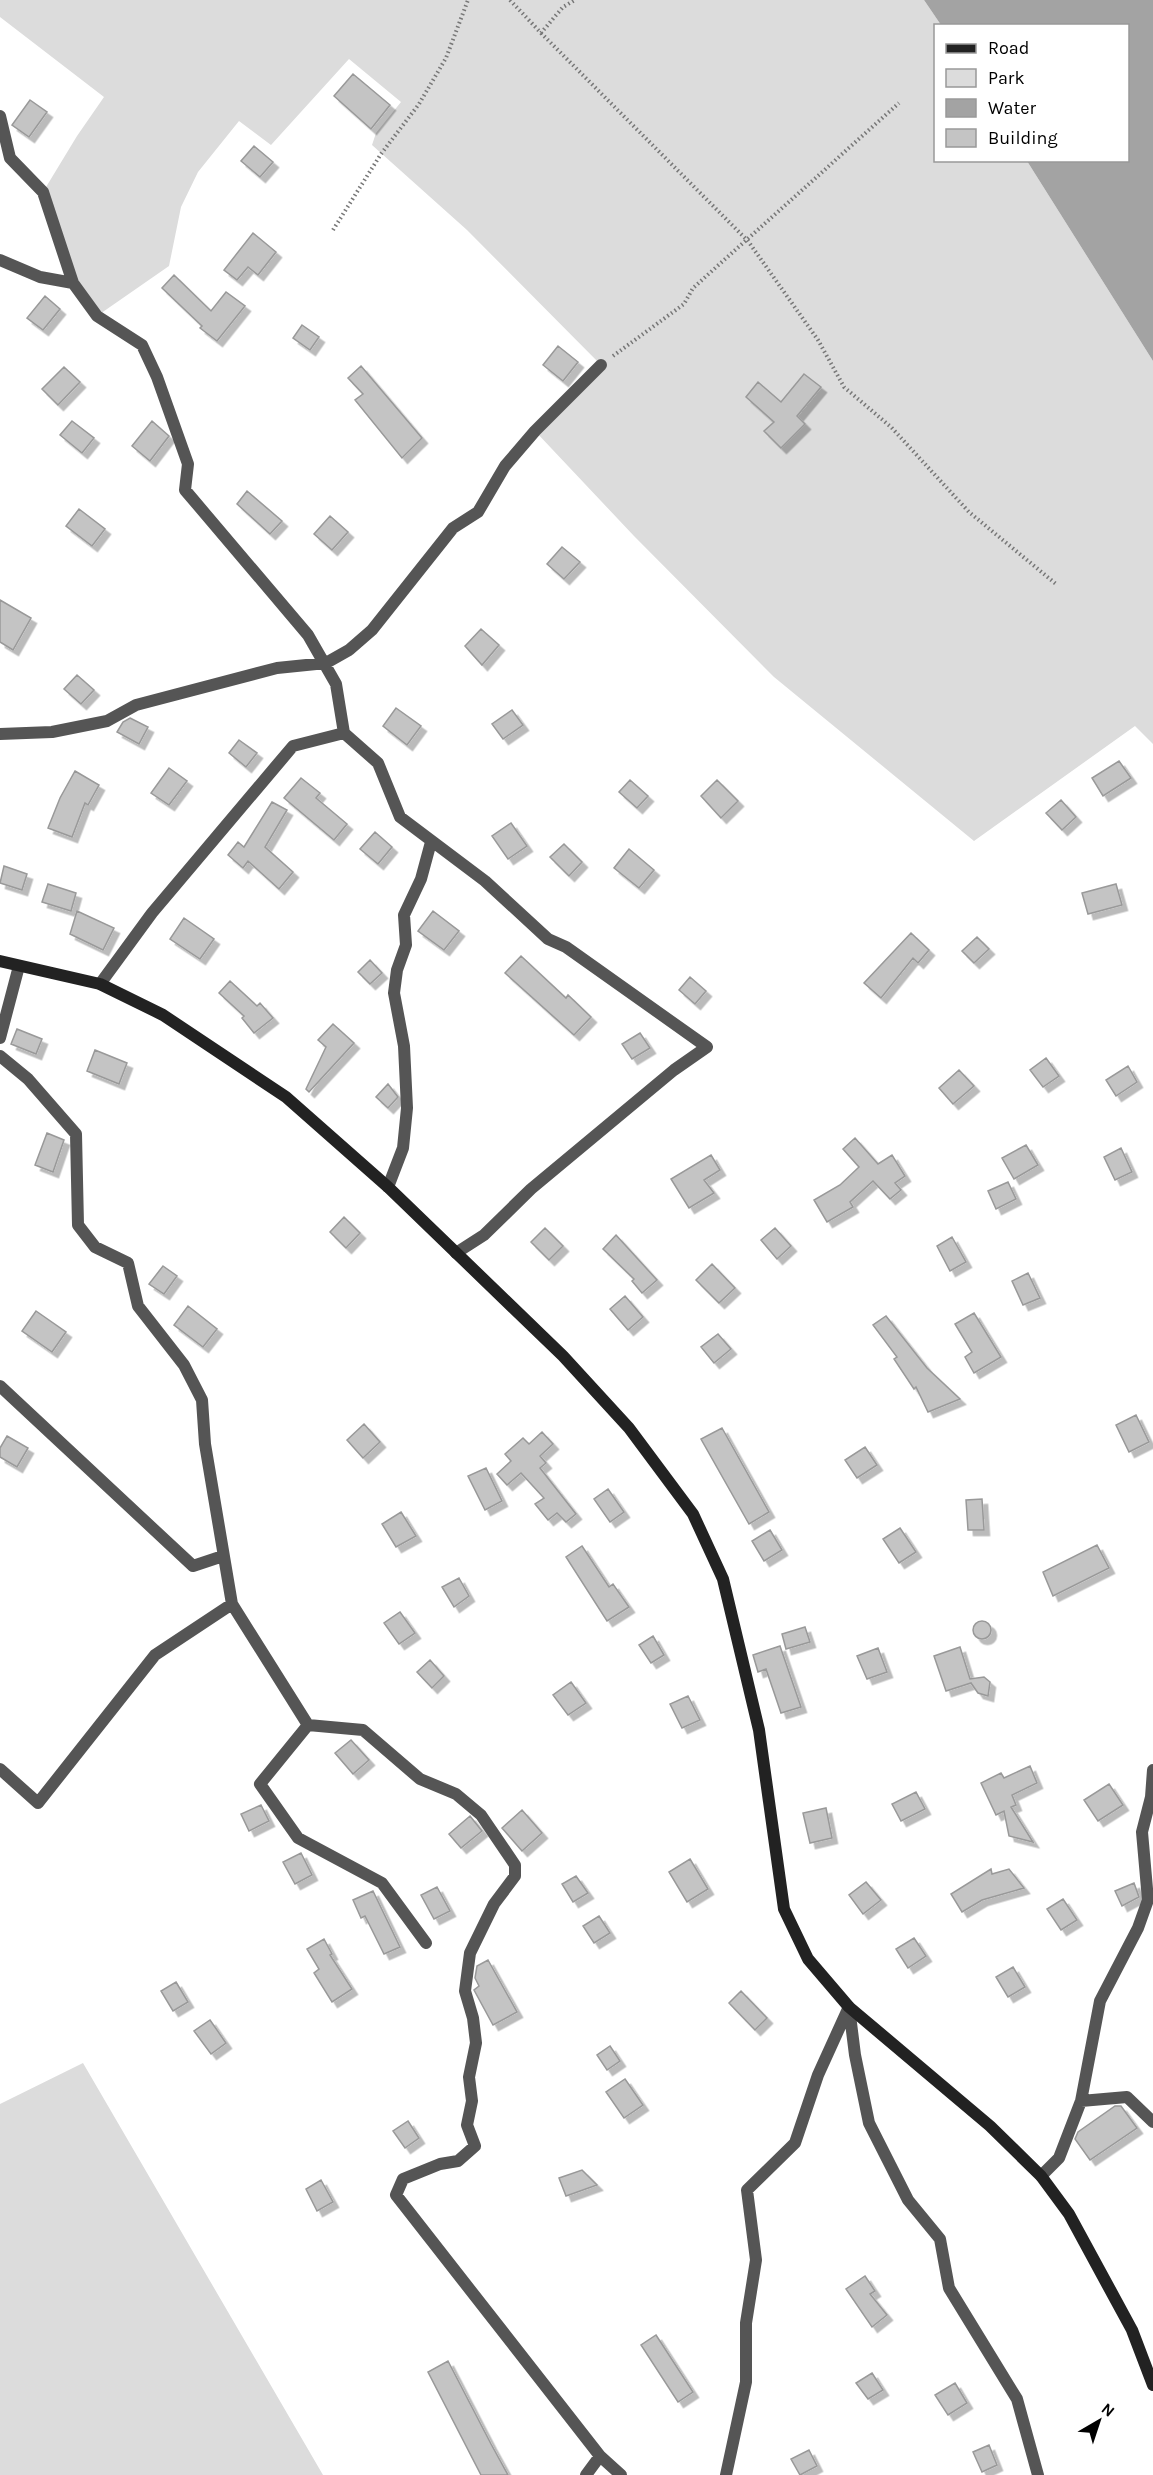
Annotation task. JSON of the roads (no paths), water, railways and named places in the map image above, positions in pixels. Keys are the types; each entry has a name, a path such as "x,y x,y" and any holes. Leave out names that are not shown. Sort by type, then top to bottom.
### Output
{"main road":[{"path":"0,960 100,984 163,1015 286,1097 388,1187 456,1252 563,1356 629,1428 693,1514 723,1579 759,1730 784,1909 808,1959 849,2007 990,2126 1041,2176 1069,2214 1132,2330 1153,2385"}],"street":[{"path":"0,116 10,158 43,192 73,283 97,316 142,345 157,377 188,464 185,490 308,635 336,684 344,733 378,763 400,817 486,881 548,939 566,947 707,1047 674,1070 531,1189 484,1235 456,1252"},
{"path":"1,264 40,278 73,283"},
{"path":"0,734 52,732 107,721 136,705 277,668 326,663 349,650 372,630 453,528 478,512 505,466 565,400 601,365"},
{"path":"100,984 152,913 293,746 344,733"},
{"path":"388,1187 403,1148 407,1108 404,1046 394,993 397,970 406,945 404,915 421,879 431,842"},
{"path":"0,1038 19,966"},
{"path":"0,1056 28,1079 76,1134 78,1224 94,1247 128,1263 138,1306 184,1365 202,1400 204,1444 232,1604 308,1725"},
{"path":"0,1386 193,1566 223,1556"},
{"path":"0,1769 38,1803 154,1655 232,1604"},
{"path":"308,1725 260,1784 298,1838 382,1883 426,1943"},
{"path":"308,1725 363,1730 420,1779 456,1794 480,1815 515,1865 515,1876 494,1904 470,1953 465,1991 473,2018 476,2043 469,2077 472,2101 467,2125 475,2146 458,2161 440,2164 403,2179 396,2195 600,2456 621,2475"},
{"path":"1041,2176 1059,2158 1081,2101 1100,2001 1138,1928 1148,1900 1142,1832 1151,1797 1153,1770"},
{"path":"726,2475 746,2382 746,2324 756,2260 747,2190 795,2144 818,2075 849,2007"},
{"path":"849,2007 855,2055 869,2123 908,2200 940,2239 949,2288 1017,2399 1038,2475"},
{"path":"1081,2101 1127,2097 1153,2122"},
{"path":"586,2475 600,2456"}],"water":[{"path":"924,0 1153,0 1153,361 1028,162 1129,162 1129,24 940,24"}]}
